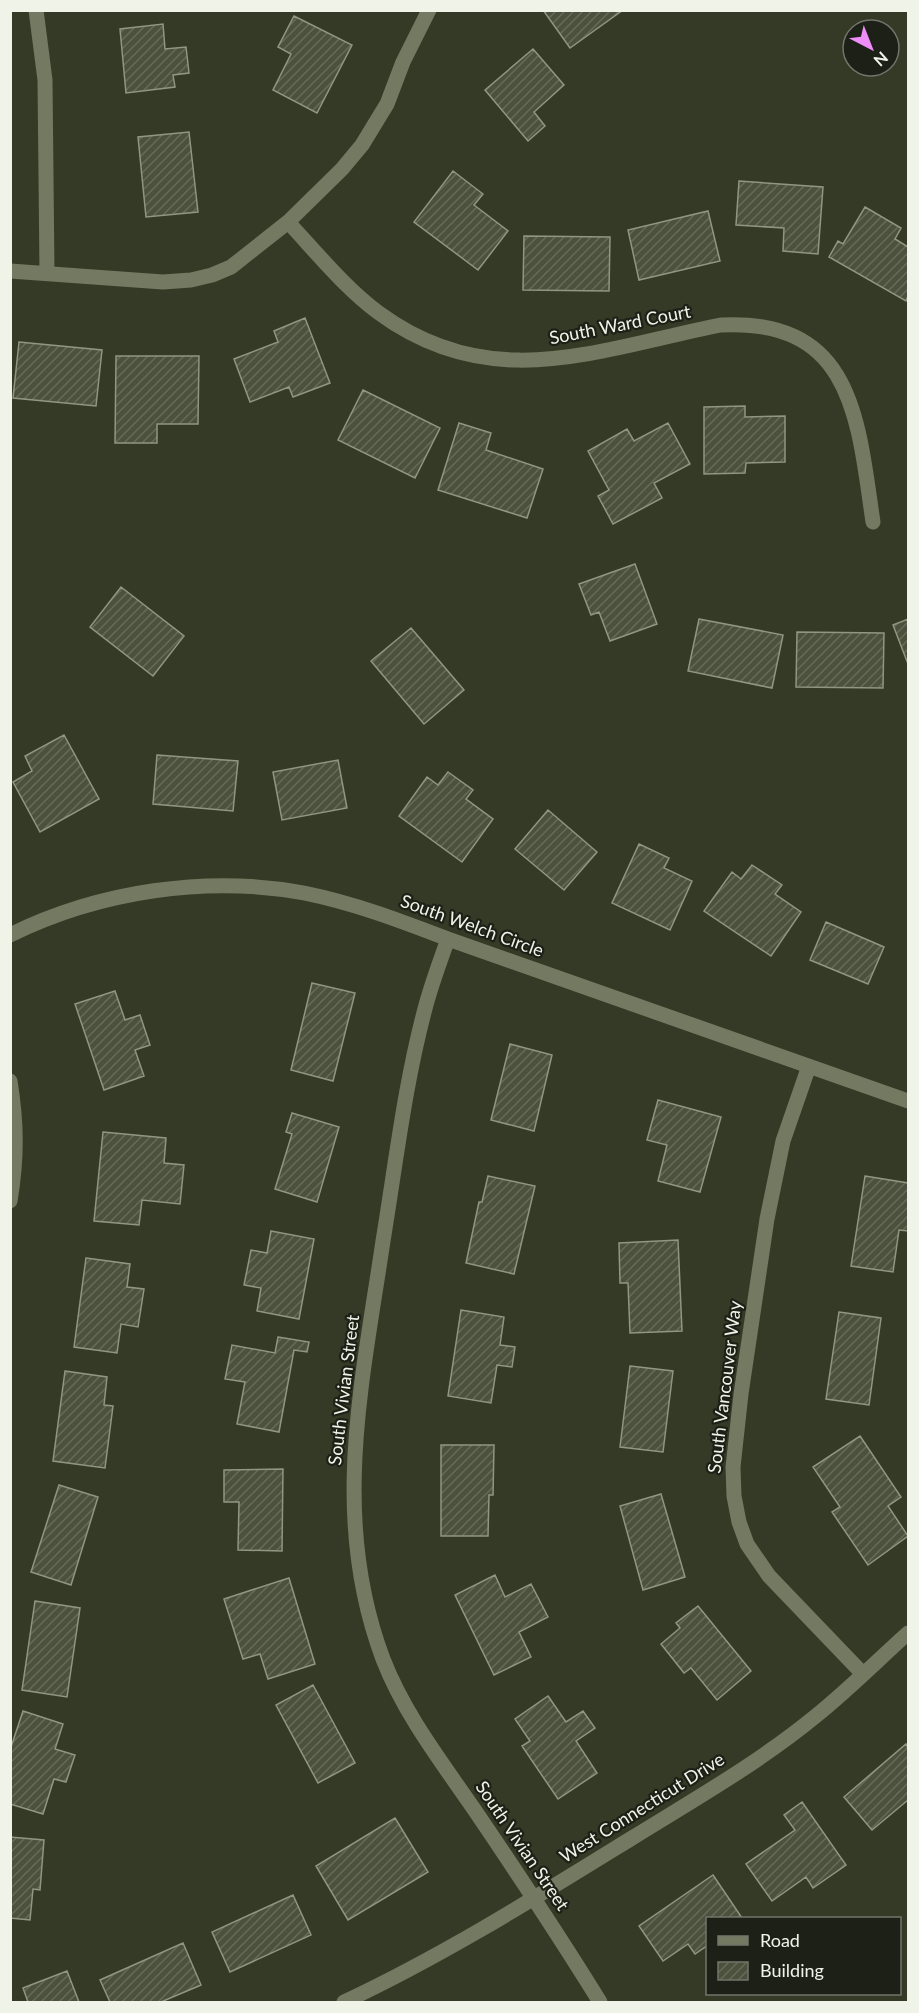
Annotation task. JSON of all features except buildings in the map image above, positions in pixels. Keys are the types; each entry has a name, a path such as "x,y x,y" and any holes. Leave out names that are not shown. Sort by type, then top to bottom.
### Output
{"street":[{"path":"36,10 45,80 47,273"},
{"path":"10,271 163,282 191,280 231,267 288,222 342,169 362,145 387,104 403,62 429,10"},
{"name":"South Ward Court","path":"288,222 376,311 423,339 477,357 505,361 565,358 721,325 761,326 797,338 825,359 836,373 852,405 860,431 873,522"},
{"name":"South Welch Circle","path":"10,935 77,907 102,900 164,890 237,887 313,896 390,917 909,1101"},
{"name":"South Vivian Street","path":"448,939 426,1004 406,1093 357,1411 353,1468 354,1521 362,1584 371,1625 396,1689 429,1743 535,1898 600,2002"},
{"name":"South Vancouver Way","path":"809,1066 783,1141 767,1219 741,1394 733,1467 734,1496 739,1522 747,1544 769,1576 863,1674"},
{"path":"10,1082 16,1125 15,1174 10,1202"},
{"name":"West Connecticut Drive","path":"344,2002 449,1948 535,1898 728,1778 817,1715 909,1633"}]}
